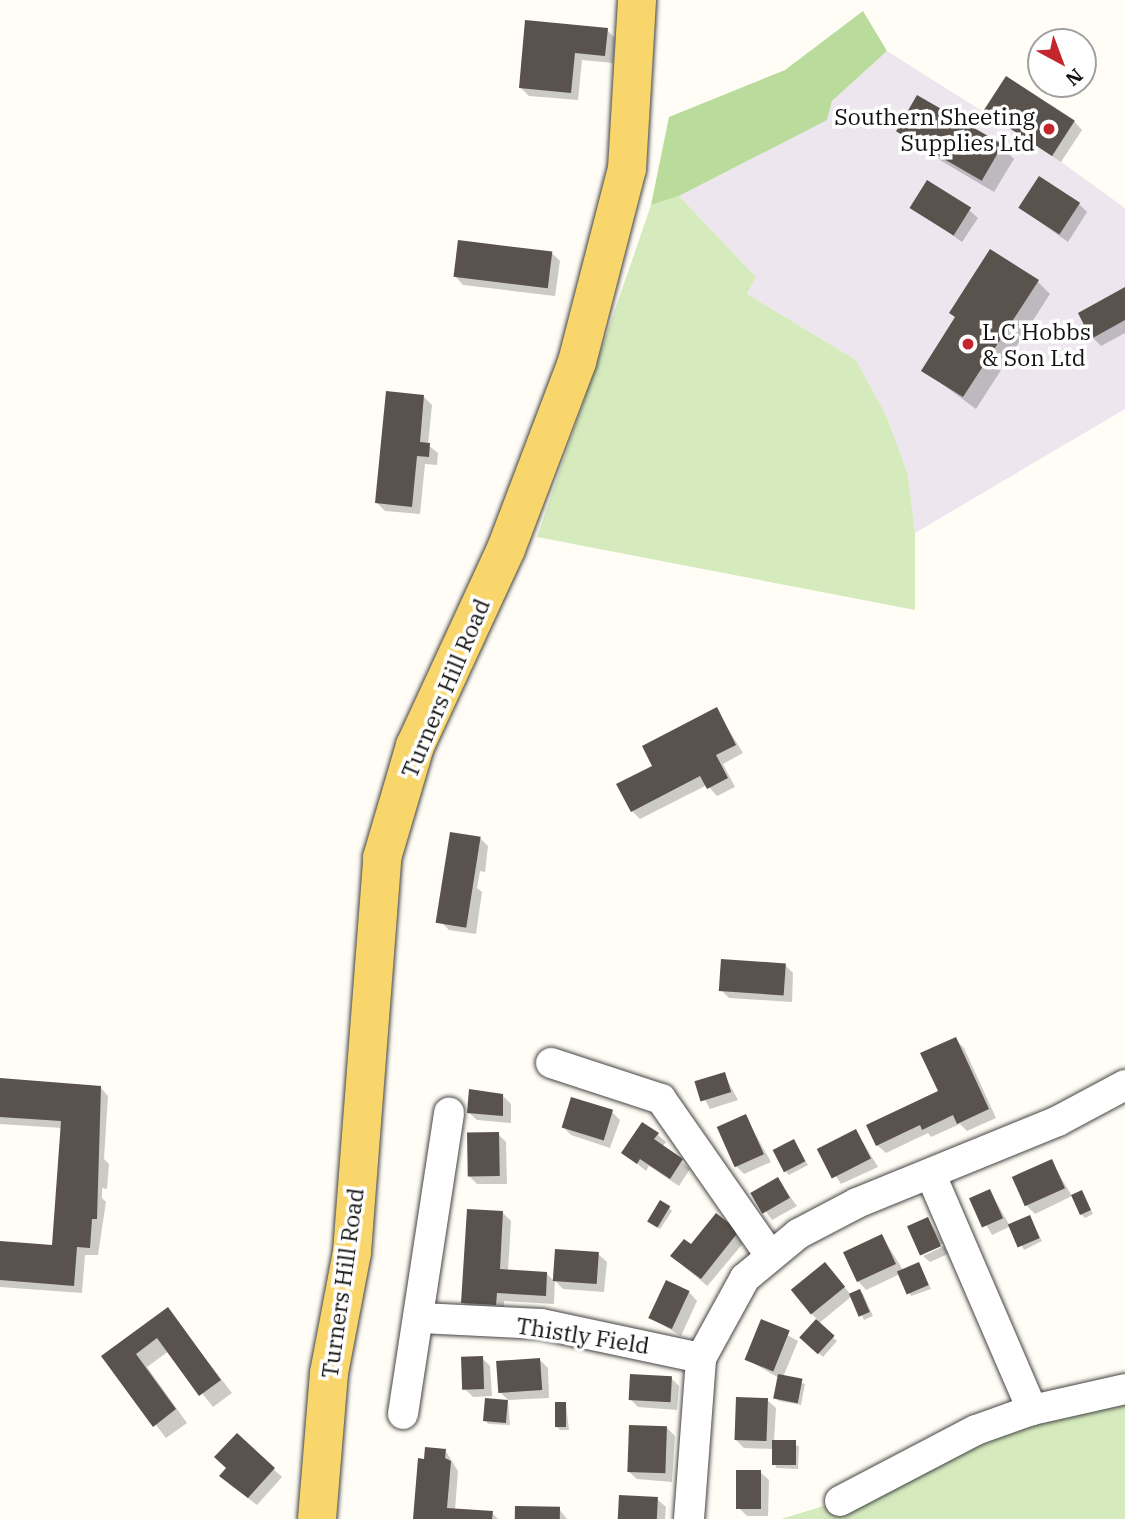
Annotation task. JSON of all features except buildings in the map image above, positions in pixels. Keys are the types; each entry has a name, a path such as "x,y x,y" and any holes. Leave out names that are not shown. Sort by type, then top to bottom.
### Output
{"main road":[{"name":"Turners Hill Road","path":"317,1519 329,1373 352,1252 382,858 415,746 506,550 577,362 628,169 637,0"}],"street":[{"path":"551,1063 661,1100 769,1254"},
{"path":"689,1519 701,1358 744,1278 769,1254 858,1203 1058,1121 1125,1085"},
{"path":"403,1414 421,1318 449,1112"},
{"path":"931,1175 1032,1410"},
{"name":"Thistly Field","path":"421,1318 541,1324 701,1358"},
{"path":"840,1501 976,1430 1032,1410 1125,1389"}],"shaded area":[{"path":"887,51 1023,137 1047,102 1075,120 1053,156 1125,208 1125,409 915,533 908,475 887,417 856,360 747,294 756,277 679,196 826,120 832,101"}],"green space":[{"path":"863,11 887,51 832,101 827,120 679,196 651,205 669,117 785,70"},
{"path":"679,196 756,277 747,294 856,360 887,417 908,475 915,533 915,610 537,537 651,205"},
{"path":"1125,1389 1125,1519 781,1519 840,1501"}],"place":[{"name":"Southern Sheeting Supplies Ltd","path":"1049,129"},
{"name":"L C Hobbs & Son Ltd","path":"968,344"}]}
